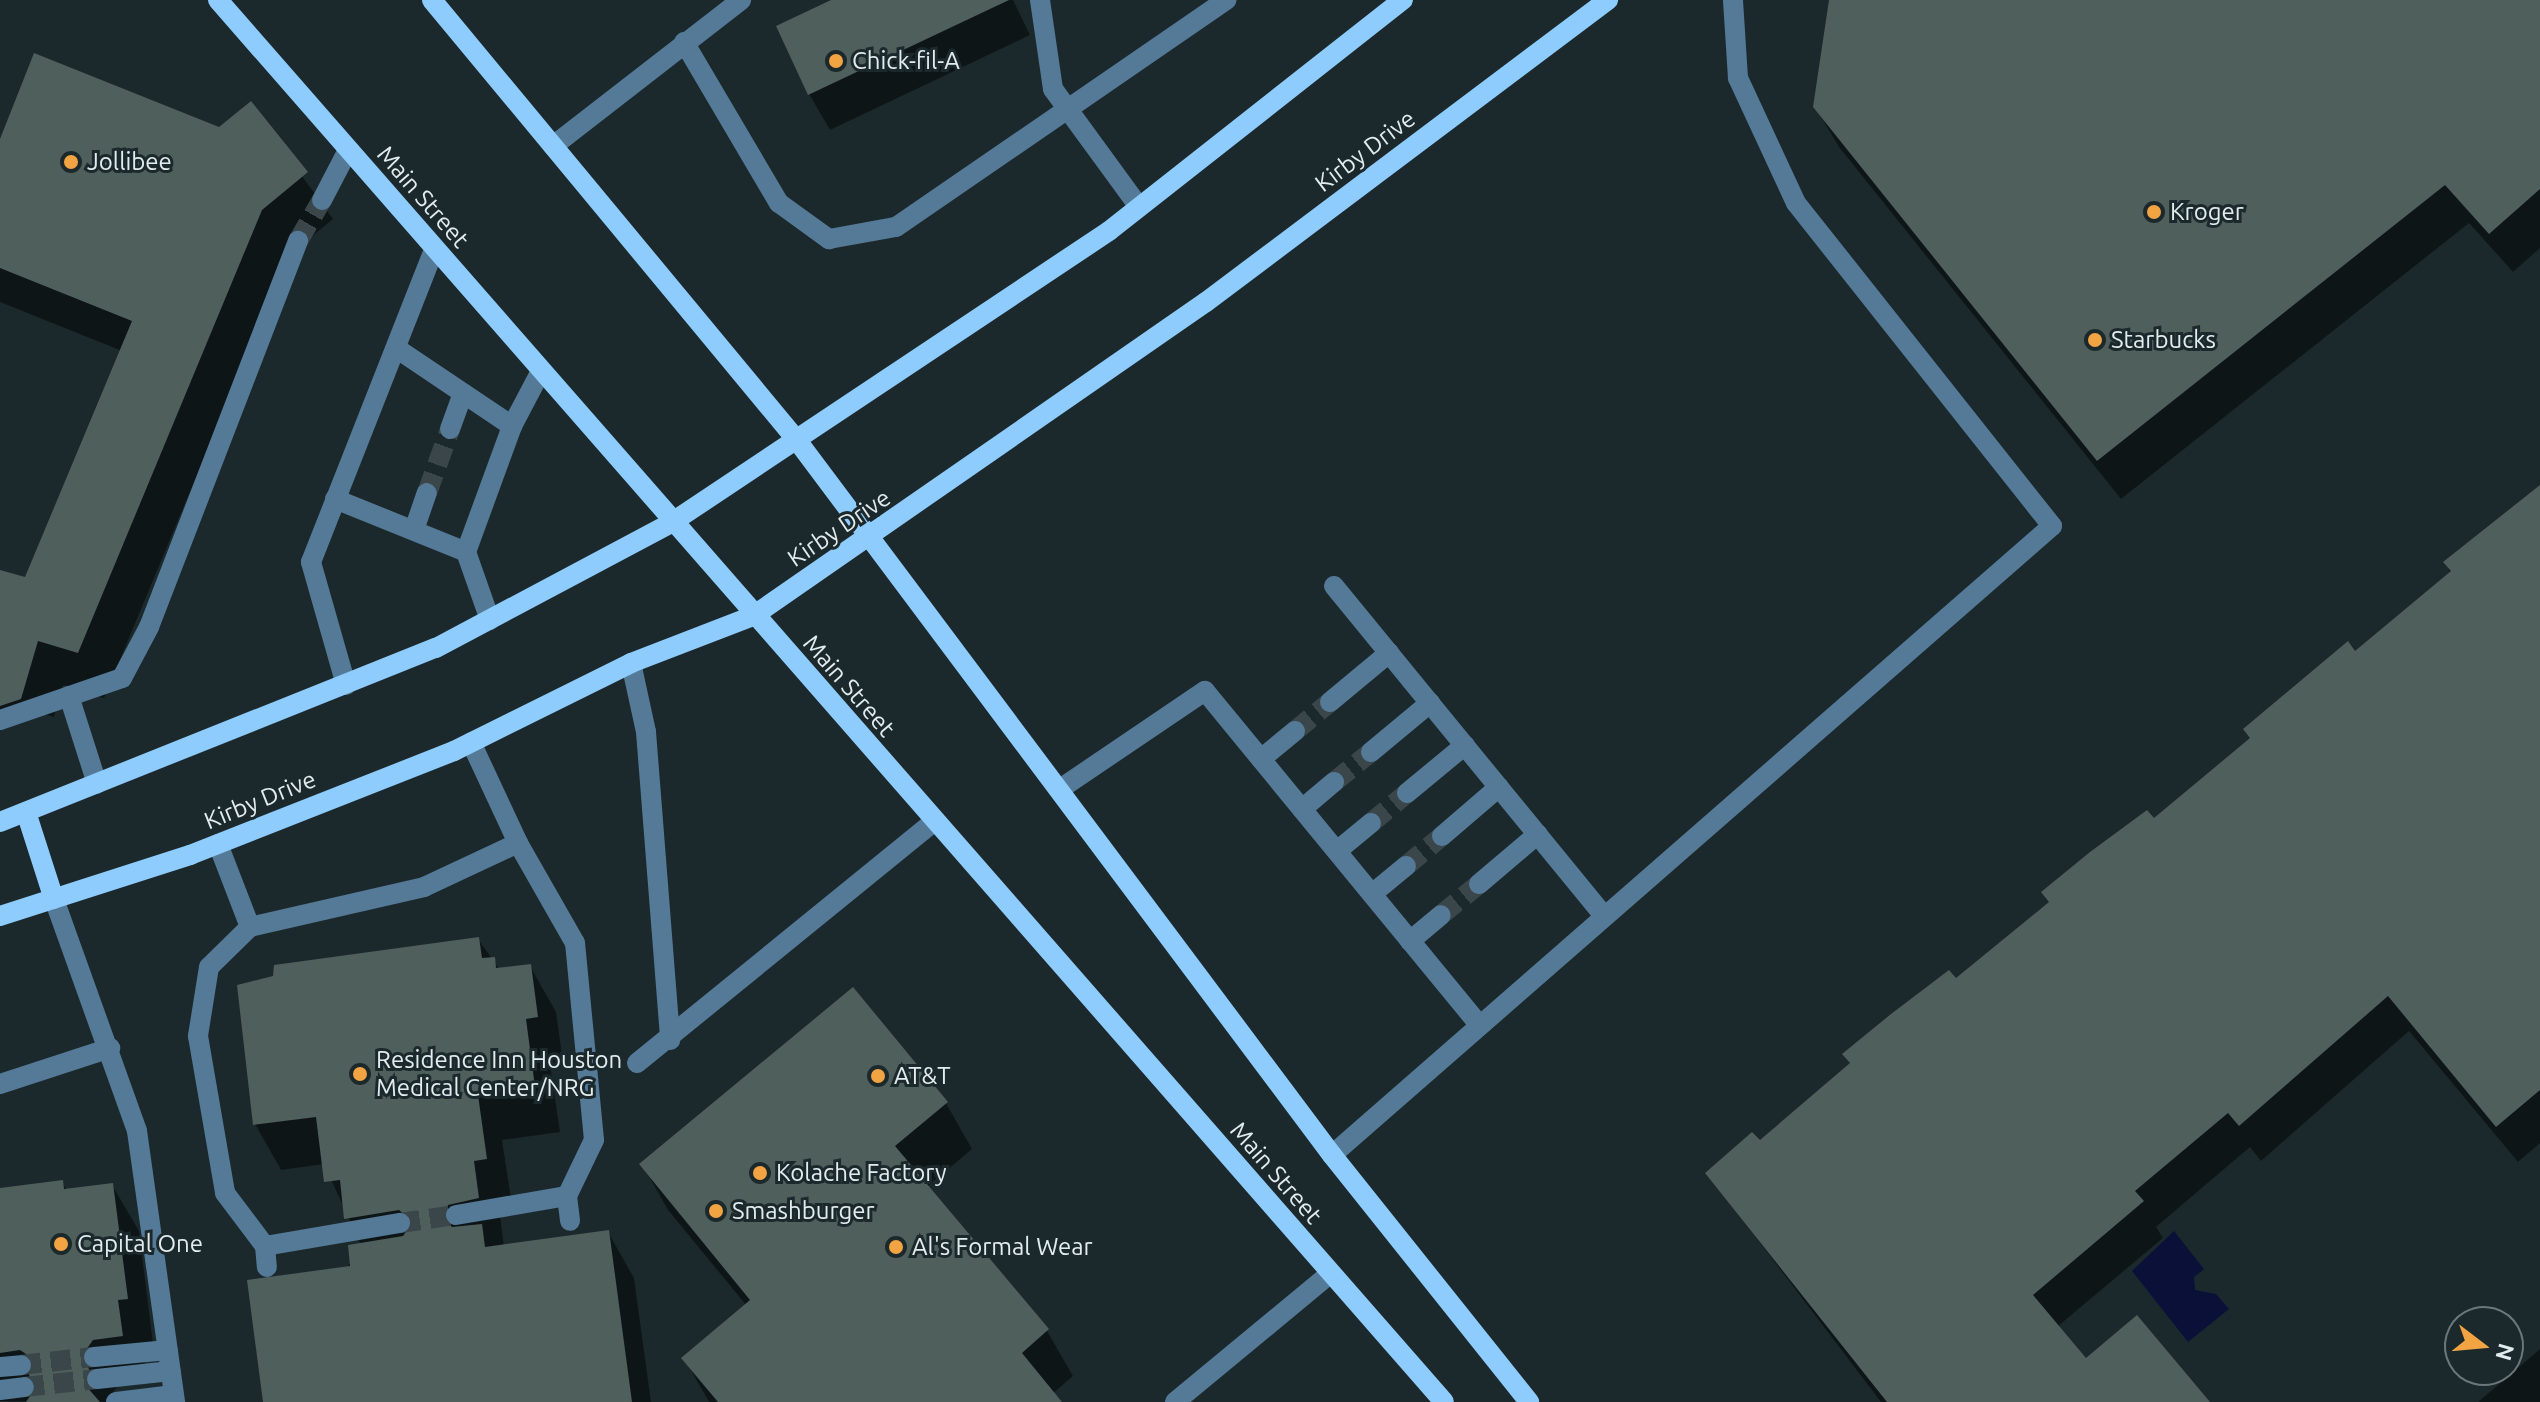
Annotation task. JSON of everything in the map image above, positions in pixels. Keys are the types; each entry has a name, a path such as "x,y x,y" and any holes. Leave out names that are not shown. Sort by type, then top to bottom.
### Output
{"main road":[{"name":"Main Street","path":"218,0 671,523 1444,1402"},
{"path":"0,822 346,685 490,620 671,523 1139,207 1403,0"},
{"name":"Kirby Drive","path":"0,916 218,844 471,742 631,663 753,616 872,538 1206,302 1608,0"},
{"path":"434,1 796,439 1332,1155 1529,1402"},
{"path":"26,812 54,899"}],"lane":[{"path":"553,146 741,0"},
{"path":"1040,0 1053,89 1139,207"},
{"path":"684,42 779,203 829,239 896,227 1226,0"},
{"path":"1332,1155 2052,526 1796,203 1738,78 1733,0"},
{"path":"322,200 348,150"},
{"path":"0,720 122,678 149,627 298,241"},
{"path":"346,685 311,562 434,250"},
{"path":"396,348 512,426"},
{"path":"490,620 466,552 512,426 540,373"},
{"path":"450,429 463,393"},
{"path":"414,530 427,493"},
{"path":"335,499 466,552"},
{"path":"1334,586 1604,916"},
{"path":"1330,702 1389,653"},
{"path":"631,663 646,732 670,1040"},
{"path":"1060,789 1205,691 1480,1026"},
{"path":"69,696 97,784"},
{"path":"1371,752 1430,703"},
{"path":"1261,759 1295,731"},
{"path":"471,742 518,843 575,943 594,1140 567,1196 570,1221"},
{"path":"1407,793 1465,745"},
{"path":"1302,809 1334,782"},
{"path":"1442,836 1499,787"},
{"path":"637,1063 670,1040 934,822"},
{"path":"1337,851 1371,823"},
{"path":"1479,884 1538,834"},
{"path":"267,1267 265,1246 225,1193 198,1036 209,967 250,927 424,887 518,843"},
{"path":"218,844 250,927"},
{"path":"1372,894 1406,866"},
{"path":"54,899 110,1048 137,1131 171,1371 174,1398 116,1402"},
{"path":"1410,941 1441,915"},
{"path":"0,1084 110,1048"},
{"path":"456,1215 567,1196"},
{"path":"265,1246 400,1223"},
{"path":"1182,1400 1330,1274"},
{"path":"94,1357 168,1350"},
{"path":"0,1367 21,1365"},
{"path":"97,1379 171,1371"},
{"path":"0,1390 24,1387"}],"shaded area":[{"path":"2174,1231 2204,1269 2194,1277 2195,1290 2216,1294 2229,1309 2188,1342 2132,1271"}],"building":[{"name":"Chick-fil-A","path":"831,0 1009,0 808,95 776,26"},
{"name":"Kroger","path":"1829,0 2540,0 2540,189 2489,234 2445,185 2097,461 1813,107"},
{"path":"34,53 219,127 251,101 308,172 262,210 78,653 38,641 21,699 0,706 0,570 25,577 132,321 0,268 0,139"},
{"path":"2540,485 2540,1090 2496,1127 2388,996 2239,1126 2228,1113 2135,1191 2144,1201 2033,1295 2086,1358 2137,1315 2210,1402 1887,1402 1705,1173 1752,1132 1760,1140 1850,1063 1842,1054 1891,1014 1949,970 1956,978 2049,902 2041,892 2090,852 2147,810 2154,818 2250,738 2243,729 2348,641 2355,651 2451,571 2443,562"},
{"path":"479,937 482,958 495,957 496,968 531,964 538,1017 526,1019 535,1087 478,1095 487,1159 474,1161 479,1198 448,1205 443,1218 452,1227 482,1224 485,1247 609,1230 632,1402 263,1402 247,1280 350,1266 348,1245 403,1236 413,1222 399,1210 344,1219 340,1180 324,1182 316,1117 253,1125 237,985 273,976 274,965"},
{"path":"853,987 948,1102 895,1146 1049,1329 1022,1353 1062,1402 718,1402 681,1358 750,1300 639,1164"},
{"name":"Capital One","path":"63,1180 64,1189 113,1183 128,1299 118,1300 123,1336 93,1340 81,1357 89,1369 86,1386 100,1402 26,1402 37,1386 29,1375 32,1358 20,1350 0,1353 0,1188"}],"tunnel":[{"path":"298,241 322,200"},
{"path":"427,493 450,429"},
{"path":"1295,731 1330,702"},
{"path":"1334,782 1371,752"},
{"path":"1371,823 1407,793"},
{"path":"1406,866 1442,836"},
{"path":"1441,915 1479,884"},
{"path":"400,1223 456,1215"},
{"path":"21,1365 94,1357"},
{"path":"24,1387 97,1379"}],"place":[{"name":"Chick-fil-A","path":"836,61"},
{"name":"Jollibee","path":"71,162"},
{"name":"Kroger","path":"2154,212"},
{"name":"Starbucks","path":"2095,340"},
{"name":"Residence Inn Houston Medical Center/NRG","path":"360,1074"},
{"name":"AT&T","path":"878,1076"},
{"name":"Kolache Factory","path":"760,1173"},
{"name":"Smashburger","path":"716,1211"},
{"name":"Capital One","path":"61,1244"},
{"name":"Al's Formal Wear","path":"896,1247"}]}
